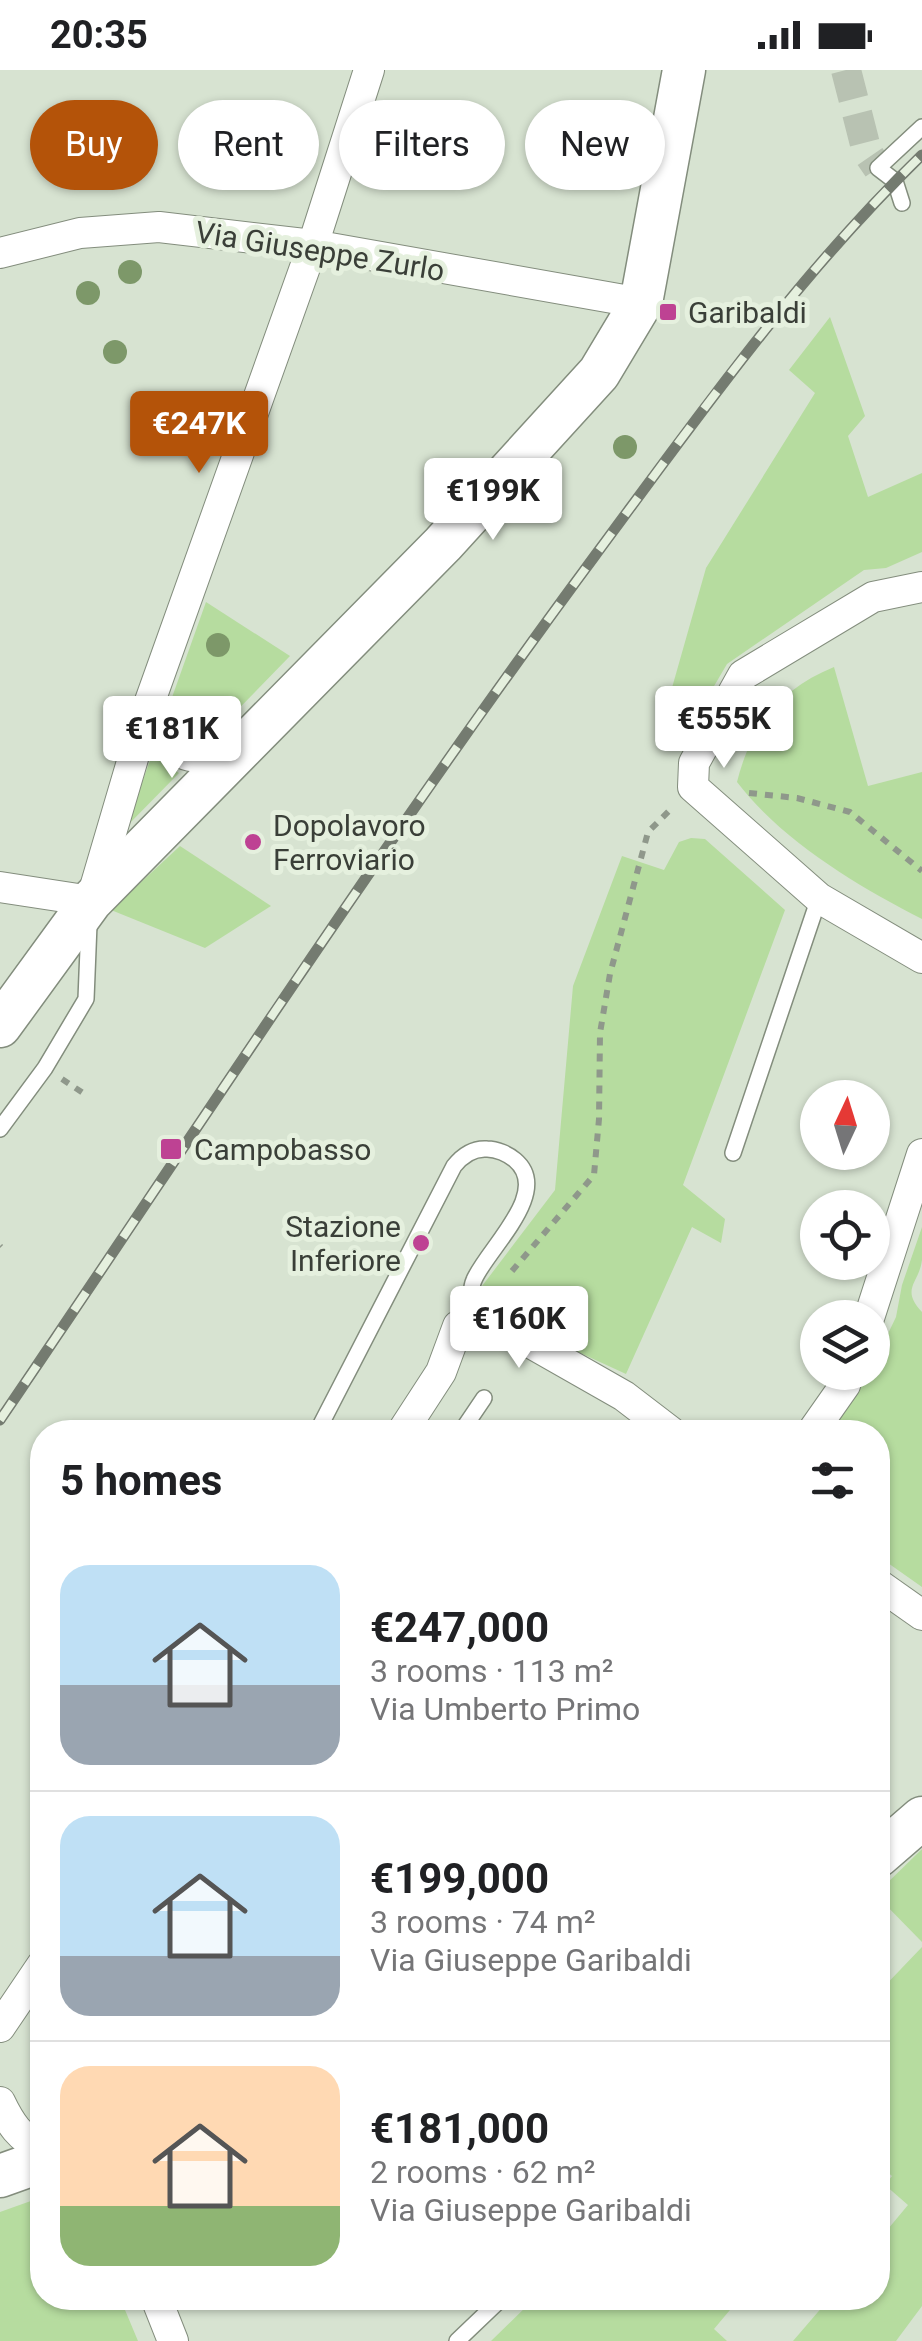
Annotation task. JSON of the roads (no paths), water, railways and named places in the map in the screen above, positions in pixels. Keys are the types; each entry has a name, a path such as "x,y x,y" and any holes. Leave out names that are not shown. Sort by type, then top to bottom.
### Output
{"main road":[{"path":"0,1026 91,901 443,544 599,373 641,304 684,70"},
{"path":"890,1843 922,1818"},
{"path":"0,2176 30,2166"}],"street":[{"path":"0,887 91,901 149,704 313,245 369,70"},
{"name":"Via Giuseppe Zurlo","path":"0,253 80,233 159,227 313,245 641,304"},
{"path":"922,586 873,597 743,675 694,763 693,787 819,898 922,958"},
{"path":"149,704 155,729 163,739 172,748 196,758 221,755 245,742"},
{"path":"875,1300 922,1154"},
{"path":"410,1420 441,1372 458,1326 474,1318 494,1322 624,1396 655,1420"},
{"path":"820,1420 841,1390"},
{"path":"890,1592 922,1615"},
{"path":"1,2028 30,1983"},
{"path":"0,2102 15,2129 30,2142"},
{"path":"0,2150 30,2161"},
{"path":"161,2310 173,2341"}],"lane":[{"path":"902,203 895,181 878,168 922,127"},
{"path":"733,1153 819,898"},
{"path":"0,1129 45,1068 86,999 91,901"},
{"path":"324,1420 454,1166 462,1156 486,1148 513,1158 523,1168 528,1182 522,1207 472,1284 474,1318"},
{"path":"469,1420 484,1398"},
{"path":"458,2341 490,2310"}],"tunnel":[{"path":"846,70 867,152 878,168"}],"railway":[{"path":"0,1420 366,877 517,663 750,349 832,249 922,155"}],"place":[{"name":"Garibaldi","path":"668,312"},
{"name":"Dopolavoro Ferroviario","path":"253,842"},
{"name":"Campobasso","path":"171,1149"},
{"name":"Stazione Inferiore","path":"421,1243"}]}
